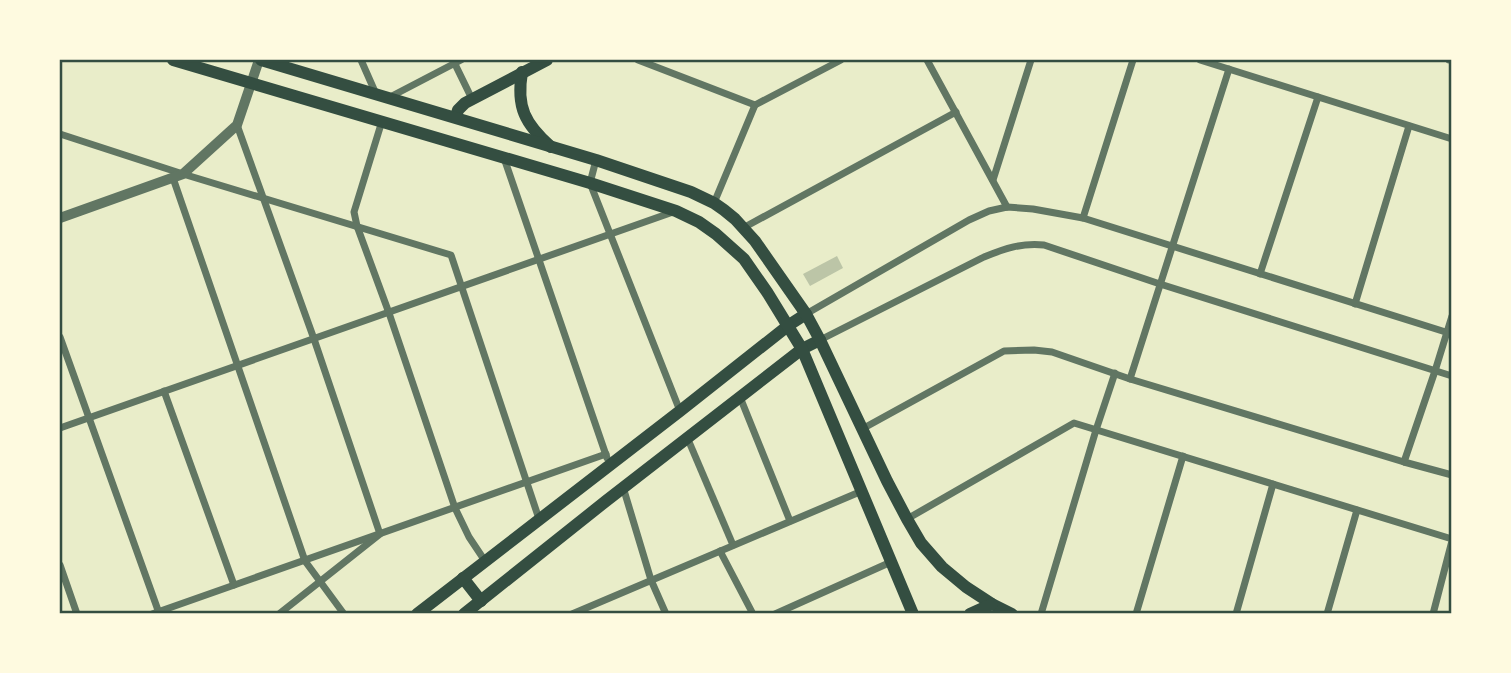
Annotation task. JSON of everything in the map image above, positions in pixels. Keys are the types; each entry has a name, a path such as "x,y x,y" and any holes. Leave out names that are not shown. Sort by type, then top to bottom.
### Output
{"main road":[{"path":"173,60 676,211 699,222 728,243 744,259 802,349 913,614"},
{"path":"260,60 596,160 691,192 714,203 735,219 776,268 806,314 907,519 922,543 942,567 966,587 1012,614"},
{"path":"456,117 458,110 472,99 547,60"},
{"path":"522,72 521,105 536,134 552,147"},
{"path":"417,614 539,519 608,460 680,411 806,314"},
{"path":"464,614 687,437 802,349 820,340"},
{"path":"463,578 481,601"},
{"path":"970,614 992,604"}],"street":[{"path":"60,218 178,176 237,125 260,60"},
{"path":"361,60 376,94"},
{"path":"638,60 755,105"},
{"path":"714,203 755,105 841,60"},
{"path":"928,60 1007,207"},
{"path":"993,180 1031,60"},
{"path":"1083,218 1133,60"},
{"path":"1200,60 1451,139"},
{"path":"390,98 456,61 472,99"},
{"path":"1130,379 1229,69"},
{"path":"1260,274 1318,97"},
{"path":"743,229 956,111"},
{"path":"382,121 354,212 357,226 455,508 469,537 485,561"},
{"path":"237,125 380,534"},
{"path":"1355,304 1409,126"},
{"path":"60,134 178,176 264,198 451,255 539,519"},
{"path":"60,337 157,613 527,482 608,460 504,158"},
{"path":"596,160 590,183 680,411"},
{"path":"178,176 305,561 344,614"},
{"path":"806,314 970,220 989,211 1019,207 1083,218 1449,333"},
{"path":"60,428 676,211"},
{"path":"820,340 984,257 1027,244 1044,245 1451,376"},
{"path":"1404,462 1449,333 1451,316"},
{"path":"862,429 1004,351 1034,350 1052,352 1130,379 1451,475"},
{"path":"1041,614 1115,373"},
{"path":"164,391 234,585"},
{"path":"740,397 790,521"},
{"path":"907,519 1074,423 1451,540 1433,614"},
{"path":"687,437 733,545"},
{"path":"1136,614 1183,456"},
{"path":"1236,614 1273,484"},
{"path":"623,487 651,580 666,614"},
{"path":"574,613 862,491"},
{"path":"1327,614 1357,510"},
{"path":"279,614 380,534"},
{"path":"720,551 753,614"},
{"path":"775,614 891,562"},
{"path":"60,565 78,614"}],"building":[{"path":"837,256 843,268 810,286 803,274"}]}
